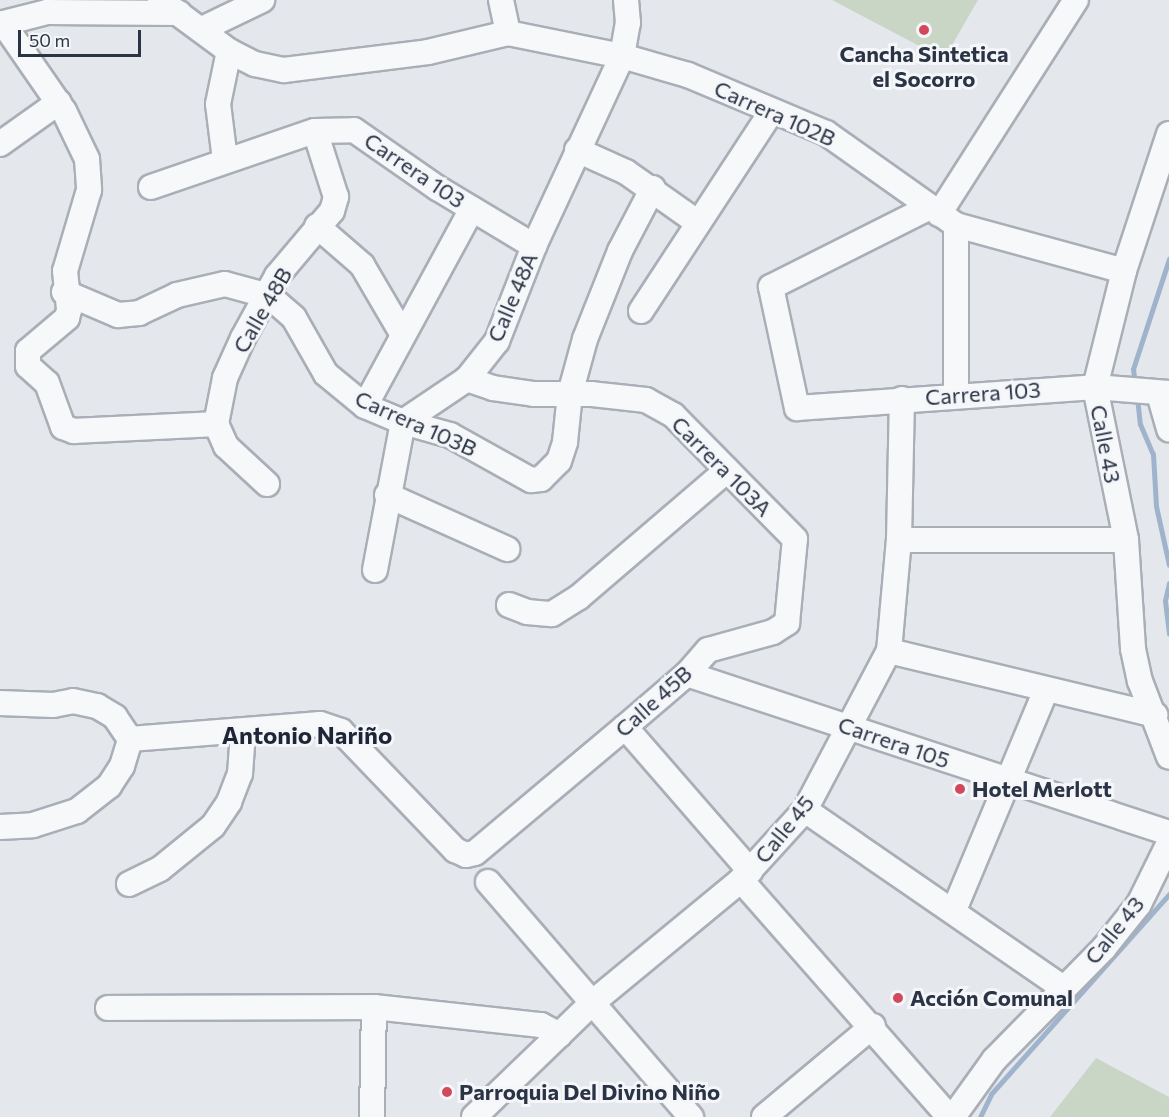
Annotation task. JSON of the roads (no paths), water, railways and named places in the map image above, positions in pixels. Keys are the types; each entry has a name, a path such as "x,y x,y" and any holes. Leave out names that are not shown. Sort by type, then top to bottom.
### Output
{"street":[{"path":"202,29 262,0"},
{"path":"501,0 508,33"},
{"name":"Calle 48A","path":"403,422 467,379 497,341 534,246 622,56 628,23 626,0"},
{"path":"956,394 942,215 1076,0"},
{"path":"169,6 47,12 1,24 59,102 87,159 88,190 65,271 64,292 69,310 67,318 28,351 25,358 28,366 47,383 63,426 74,431 216,424 226,446 267,484"},
{"name":"Carrera 102B","path":"169,6 229,51 255,64 284,70 428,52 508,33 622,56 688,75 832,136 942,215 1124,271"},
{"path":"225,160 218,104 229,51"},
{"path":"0,144 59,102"},
{"path":"641,311 697,222 772,111"},
{"name":"Carrera 103","path":"151,187 315,131 354,130 534,246"},
{"name":"Calle 48B","path":"216,424 225,378 243,338 269,296 278,276 317,226 332,211 336,197 315,131"},
{"name":"Calle 43","path":"1169,134 1124,271 1095,387 1126,540 1133,649 1140,681 1155,715 1169,757"},
{"path":"577,150 653,188 697,222"},
{"path":"570,394 601,296 653,188"},
{"path":"365,405 472,208"},
{"name":"Carrera 103","path":"942,215 771,287 797,408 956,394 1095,387 1152,392"},
{"path":"317,226 362,265 403,335"},
{"path":"64,292 118,315 139,313 177,295 225,284 269,296"},
{"name":"Carrera 103B","path":"269,296 294,318 326,374 365,405 403,422 450,435 531,480 549,473 559,461 565,442 570,394"},
{"name":"Carrera 103A","path":"467,379 514,391 646,400 674,415 795,539"},
{"path":"1152,392 1169,430"},
{"name":"Calle 45","path":"474,1117 592,1003 746,876 805,810 889,651 899,540 902,399"},
{"path":"375,570 387,495 403,422"},
{"path":"509,604 526,612 552,614 579,597 727,470"},
{"path":"387,495 507,549"},
{"name":"Calle 45B","path":"243,732 320,724 341,731 455,850 466,855 475,853 687,674 708,650 773,632 787,622 795,539"},
{"path":"899,540 1126,540"},
{"path":"889,651 1155,715"},
{"name":"Carrera 105","path":"687,674 849,726 1007,782 1169,833"},
{"path":"954,910 1046,690"},
{"path":"0,703 53,705 73,701 97,706 115,717 130,739"},
{"path":"625,728 746,876 951,1117"},
{"path":"129,884 160,869 213,826 229,802 240,774 243,732 130,739"},
{"path":"0,827 33,825 77,811 109,786 122,766 130,739"},
{"path":"805,810 954,910 1063,988"},
{"name":"Calle 43","path":"951,1117 994,1060 1104,948 1139,904 1169,843"},
{"path":"488,882 691,1117"},
{"path":"372,1117 374,1007"},
{"path":"108,1008 374,1007 402,1012 504,1019 541,1025 560,1035"},
{"path":"764,1117 873,1026"}],"waterway":[{"path":"1135,385 1133,369 1169,259"},
{"path":"1137,397 1140,424 1153,454 1156,506 1169,565"},
{"path":"1169,583 1165,601 1169,634"},
{"path":"980,1117 991,1094 1169,894"}],"place":[{"name":"Cancha Sintetica el Socorro","path":"924,30"},
{"name":"Hotel Merlott","path":"960,789"},
{"name":"Acción Comunal","path":"898,998"},
{"name":"Parroquia Del Divino Niño","path":"447,1092"}],"district":[{"name":"Antonio Nariño","path":"307,735"}]}
